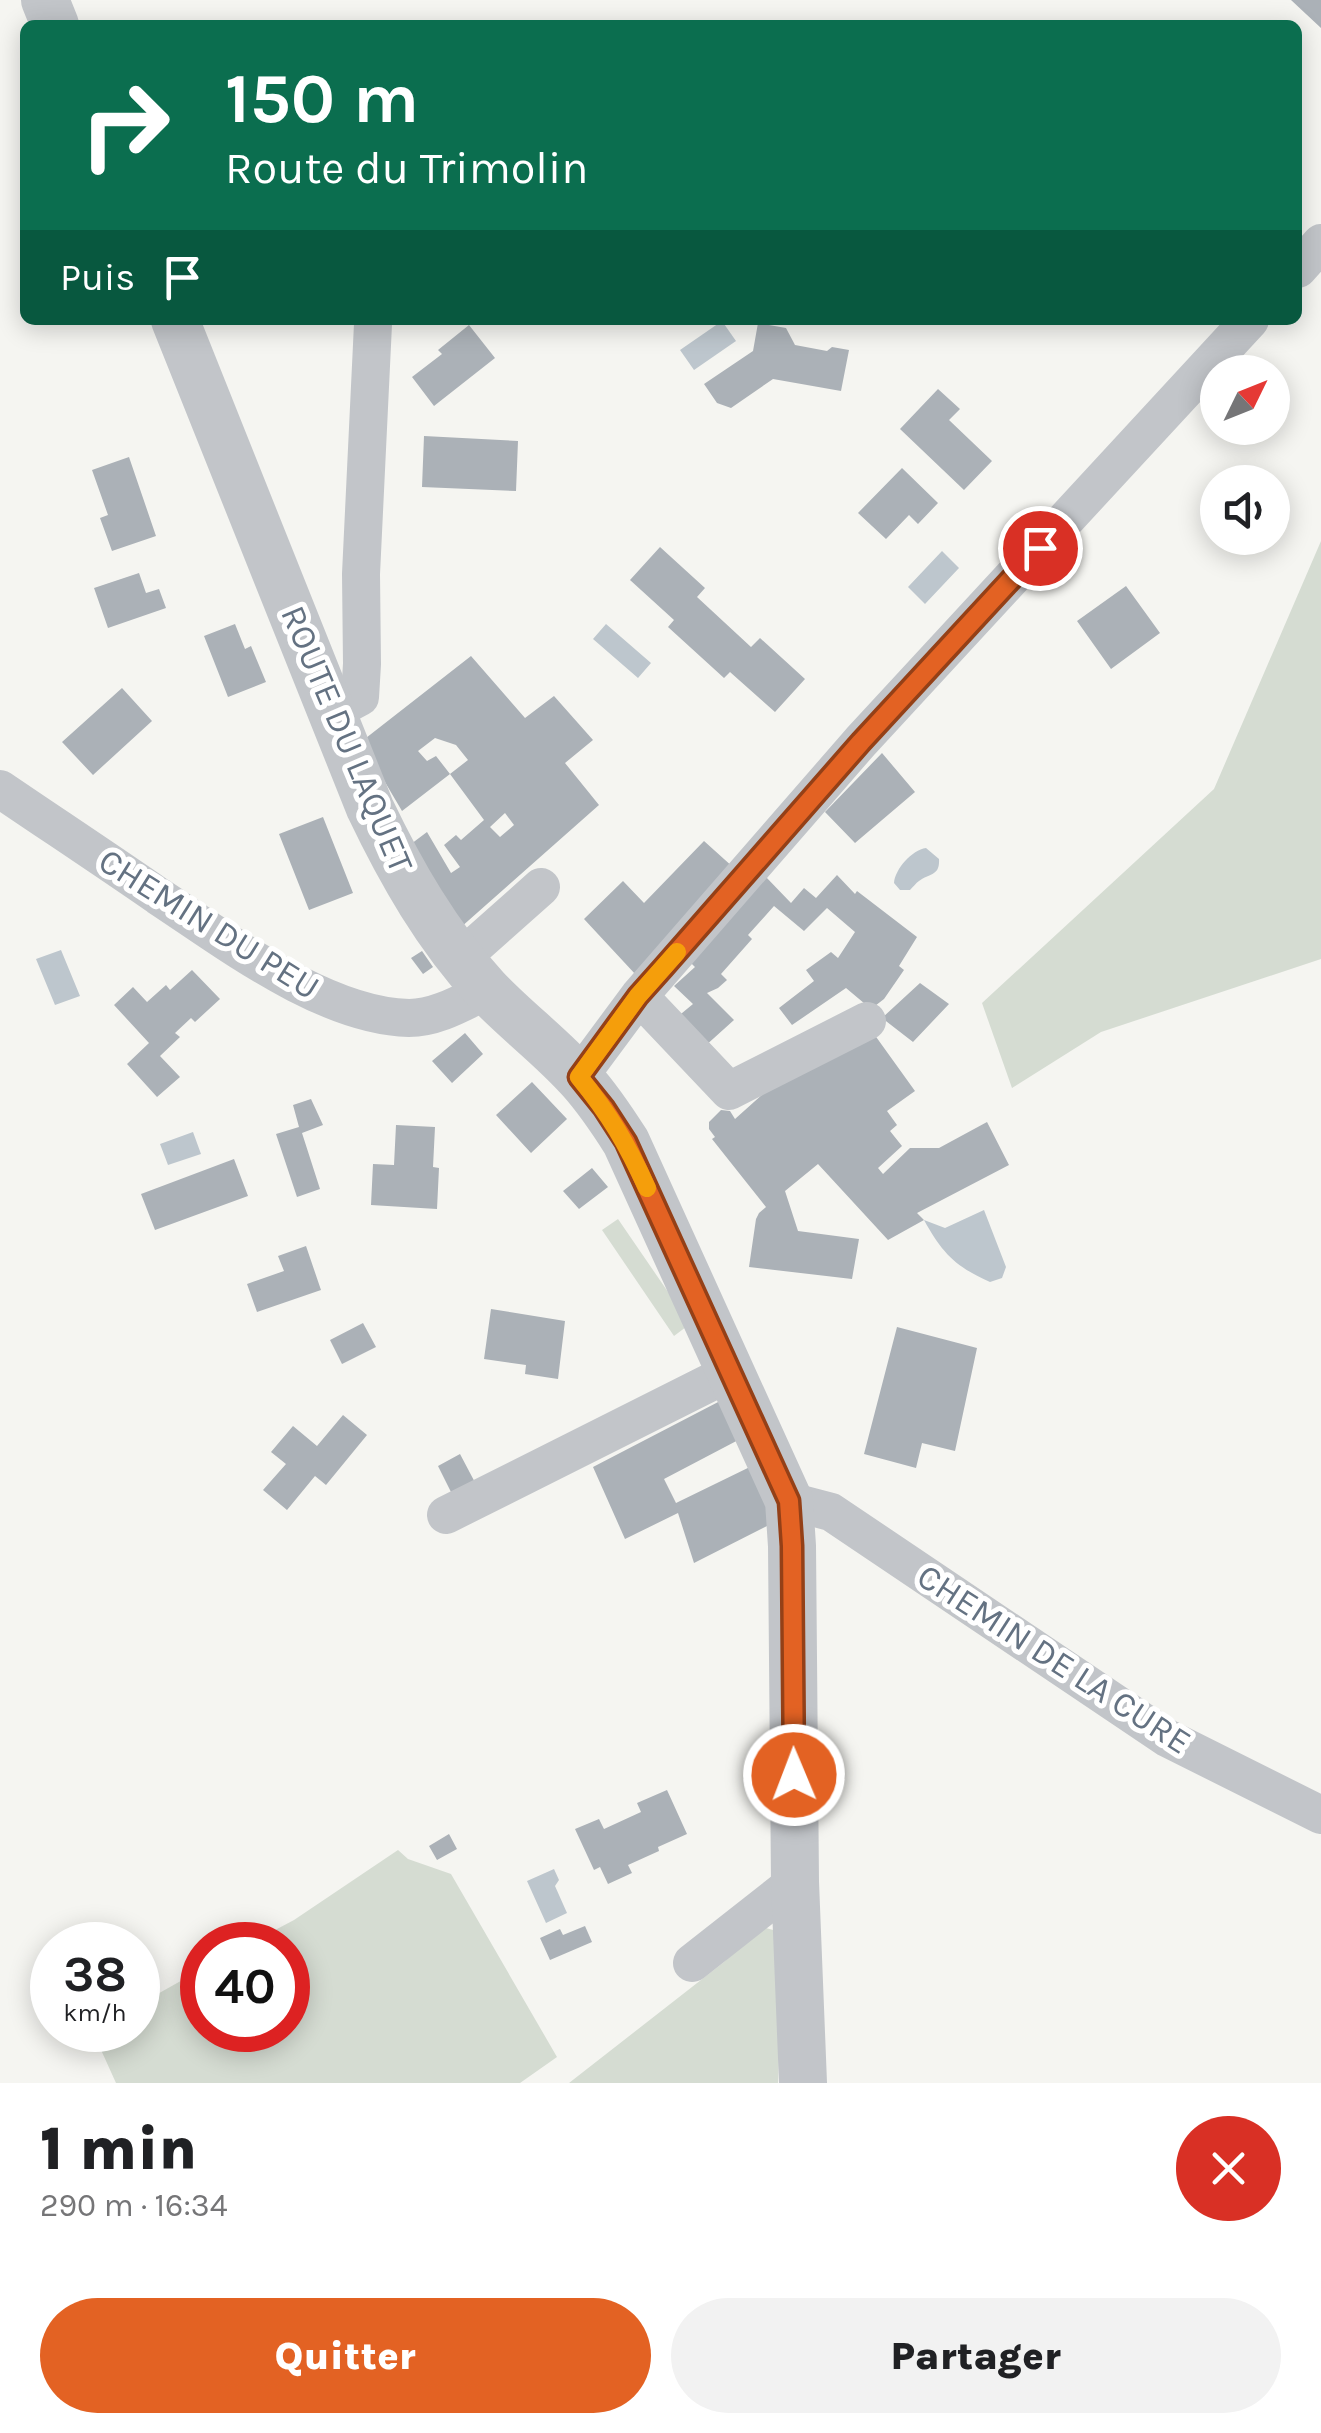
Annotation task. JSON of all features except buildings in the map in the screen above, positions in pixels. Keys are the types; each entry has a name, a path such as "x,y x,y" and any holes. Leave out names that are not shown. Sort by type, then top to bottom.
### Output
{"street":[{"path":"1302,264 1321,243"},
{"name":"ROUTE DU LAQUET","path":"177,325 389,848 414,894 474,975 579,1077 626,1142 789,1501 795,1882 803,2083"},
{"path":"332,712 360,697 361,574 373,325"},
{"path":"579,1077 638,996 861,742 1245,325"},
{"name":"CHEMIN DU PEU","path":"0,789 262,963 314,992 373,1014 430,1016 474,975 541,887"},
{"path":"638,996 728,1091 867,1020"},
{"path":"446,1515 732,1372"},
{"name":"CHEMIN DE LA CURE","path":"789,1501 831,1512 1167,1738 1321,1815"},
{"path":"692,1963 795,1882"}],"shaded area":[{"path":"716,325 725,325 736,341 694,370 680,350"},
{"path":"1321,541 1321,959 1101,1032 1012,1088 982,1003 1214,789"},
{"path":"942,551 959,568 925,604 908,587"},
{"path":"606,624 651,663 638,678 593,639"},
{"path":"926,848 939,859 938,868 910,890 900,890 894,883 901,866 915,852"},
{"path":"61,950 80,996 55,1005 36,959"},
{"path":"193,1132 201,1154 168,1165 160,1144"},
{"path":"984,1210 1006,1267 1002,1278 990,1282 951,1258 924,1220 945,1228"},
{"path":"618,1219 690,1324 674,1336 602,1230"},
{"path":"398,1850 408,1859 451,1874 557,2057 520,2083 116,2083 102,2052 160,2052 160,1993 180,1981 180,2052 310,2052 310,1922 290,1922"},
{"path":"554,1869 559,1880 555,1886 567,1913 546,1923 527,1881"},
{"path":"762,1927 777,1931 778,2083 569,2083 724,1962"}],"slow traffic":[{"path":"647,1188 626,1142 579,1077 638,996 677,952"}],"route":[{"path":"794,1775 789,1501 626,1142 579,1077 638,996 861,742 1040,548"}]}
